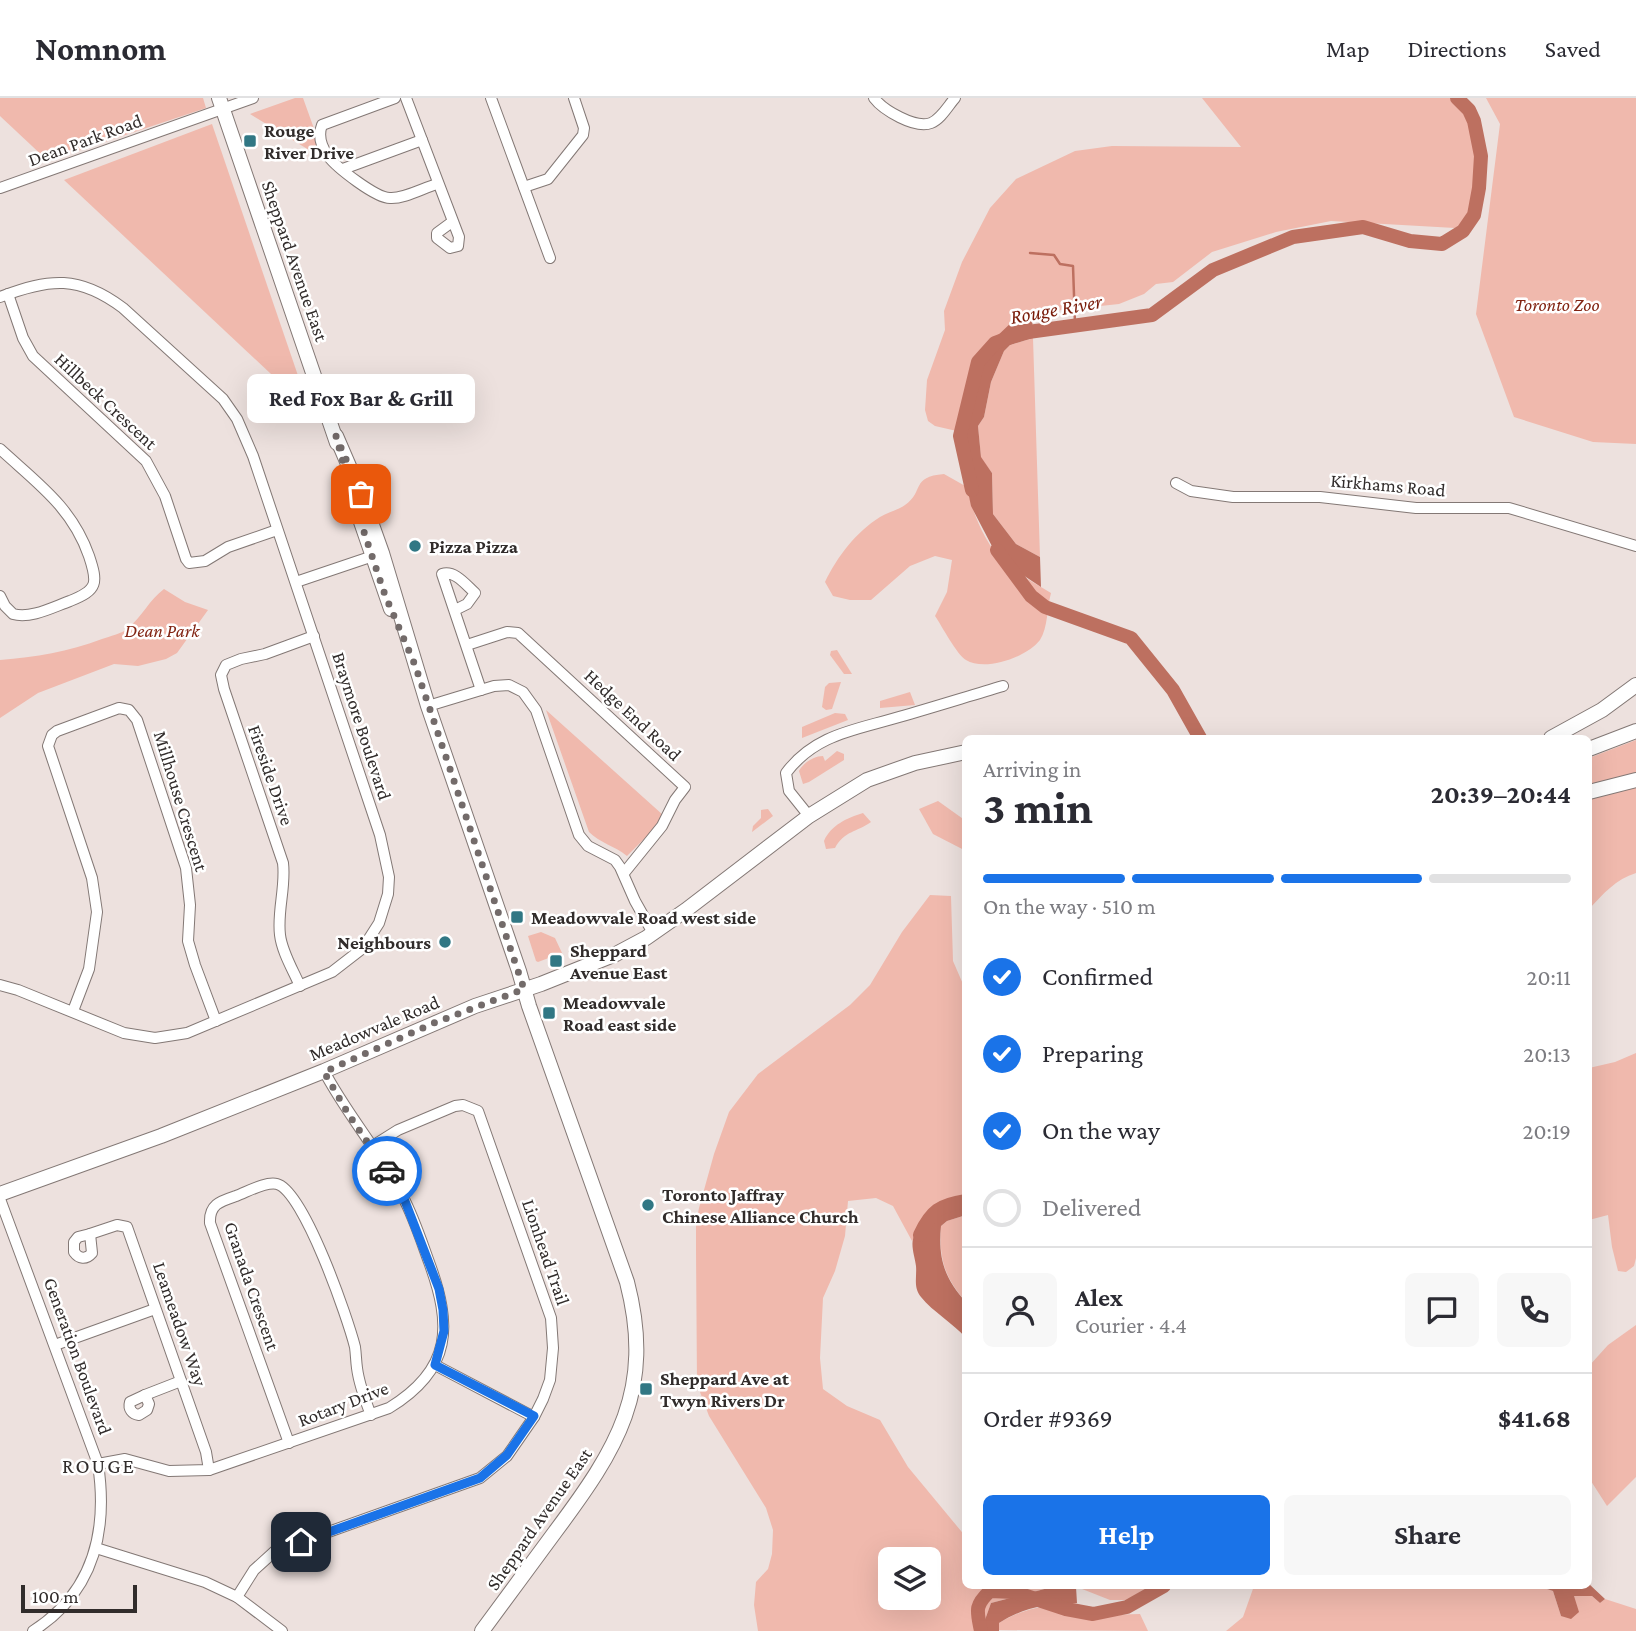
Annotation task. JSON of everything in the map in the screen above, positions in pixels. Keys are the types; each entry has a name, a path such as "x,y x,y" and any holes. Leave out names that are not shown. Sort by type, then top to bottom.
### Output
{"main road":[{"name":"Sheppard Avenue East","path":"220,104 377,555 385,595 415,665 524,989 627,1282 636,1331 636,1367 627,1411 603,1465 482,1631"},
{"path":"1557,735 1602,710 1636,685"},
{"path":"1592,748 1636,732"},
{"name":"Meadowvale Road","path":"0,1197 324,1072 434,1023 616,954 653,933 809,816 867,780 925,760 962,753"},
{"path":"1592,791 1636,780"}],"street":[{"path":"220,104 253,98"},
{"path":"395,98 322,125 319,134 324,148 328,156 379,196 392,199 437,184"},
{"path":"406,98 452,222"},
{"path":"491,98 550,258"},
{"path":"524,187 548,179 583,135 584,128 574,98"},
{"path":"874,98 883,109 924,124 931,123 941,115 955,98"},
{"name":"Dean Park Road","path":"0,188 220,104"},
{"path":"343,169 422,140"},
{"name":"Braymore Boulevard","path":"0,985 124,1033 155,1038 187,1033 332,972 363,948 379,923 388,894 389,877 384,847 296,582 245,435 232,409 123,307 108,297 76,283 38,285 4,295"},
{"name":"Hillbeck Crescent","path":"4,295 33,356 146,461 158,481 189,563 205,561 229,547 278,530"},
{"path":"0,449 56,500 74,522 84,542 95,578 94,586 86,595 29,614 13,614 0,596"},
{"name":"Kirkhams Road","path":"1177,483 1191,491 1233,497 1320,497 1416,509 1509,508 1636,546"},
{"path":"296,582 377,555"},
{"path":"455,610 481,690"},
{"name":"Hedge End Road","path":"467,645 507,632 518,633 685,787 662,826 624,873"},
{"name":"Fireside Drive","path":"300,986 279,932 284,892 283,863 221,675 226,665 235,661 265,654 314,636"},
{"path":"428,706 481,690 509,685 523,692 531,701 579,835 588,846 615,860 653,933"},
{"path":"809,816 789,791 786,773 802,755 844,731 891,720 1003,686"},
{"name":"Millhouse Crescent","path":"72,1011 89,970 97,912 92,878 48,746 52,735 57,731 120,708 129,710 137,720 186,868 190,897 188,941 216,1021"},
{"name":"Rotary Drive","path":"99,1464 125,1459 169,1471 209,1470 389,1408 406,1398 435,1365 444,1331 439,1289 403,1196 324,1072"},
{"name":"Lionhead Trail","path":"237,1597 254,1570 275,1551 480,1478 507,1455 534,1416 550,1380 551,1318 478,1111 463,1105 455,1106 398,1130 371,1147"},
{"name":"Granada Crescent","path":"289,1443 211,1223 210,1213 216,1203 261,1186 276,1184 286,1189 302,1210 315,1235 351,1335 359,1378 371,1415"},
{"name":"Generation Boulevard","path":"0,1197 99,1464 102,1516 96,1548 73,1594 58,1612 33,1631"},
{"name":"Leameadow Way","path":"90,1234 117,1225 127,1227 206,1452 209,1470"},
{"path":"55,1345 155,1309"},
{"path":"435,1365 534,1416"},
{"path":"145,1395 181,1381"},
{"path":"96,1548 205,1582 237,1597 282,1631"}],"green space":[{"path":"0,98 203,98 206,108 48,161 0,116"},
{"path":"295,98 303,98 321,148 332,164 250,114"},
{"path":"1202,98 1459,98 1468,109 1478,137 1480,168 1477,213 1474,219 1455,228 1331,221 1276,232 1212,252 1173,282 1156,284 1144,294 1119,304 1026,314 960,424 961,432 935,426 928,421 925,410 927,380 945,330 944,311 962,262 990,208 1016,179 1075,151 1112,146 1241,147"},
{"name":"Toronto Zoo","path":"1486,98 1636,98 1636,444 1593,442 1514,417 1476,314 1500,124"},
{"path":"212,124 306,399 287,389 64,180"},
{"path":"1033,338 1040,557 1016,544 993,514 992,473 981,458 978,426 984,417 991,382 1004,351 1010,345"},
{"path":"944,474 967,487 980,527 997,555 1051,593 1046,624 1040,640 1026,652 1005,661 984,664 966,660 954,647 935,616 947,592 952,560 935,556 910,566 871,600 850,600 833,596 825,582 841,554 863,530 880,517 905,505 926,478"},
{"name":"Dean Park","path":"164,589 185,602 208,610 177,653 166,659 138,666 114,664 38,693 0,718 0,660 64,651 122,632"},
{"path":"837,650 852,674 844,674 830,655 831,651"},
{"path":"841,682 832,709 826,710 822,707 825,687 829,683"},
{"path":"910,692 915,705 880,708 880,701"},
{"path":"546,710 663,815 655,828 627,856 589,832"},
{"path":"835,713 845,714 848,720 802,738 802,727"},
{"path":"1636,740 1636,773 1592,785 1592,757"},
{"path":"837,751 844,754 844,760 803,784 799,771 803,765 820,756 823,756 825,761"},
{"path":"1636,786 1636,873 1616,883 1592,906 1592,795"},
{"path":"938,801 962,818 962,849 933,834 919,809"},
{"path":"768,809 773,816 752,832 753,826 761,818 761,810"},
{"path":"863,813 871,822 847,835 835,848 826,849 824,841 835,826"},
{"path":"930,895 951,896 953,961 962,982 962,1196 935,1213 922,1225 912,1241 893,1206 876,1198 848,1201 845,1236 835,1271 823,1298 820,1358 823,1389 847,1406 880,1420 908,1467 962,1532 962,1589 1044,1589 991,1603 981,1631 758,1631 754,1605 756,1582 768,1569 773,1530 766,1508 709,1416 697,1384 696,1224 714,1154 729,1112 758,1074 850,1005 870,985 902,932"},
{"path":"541,932 555,938 562,953 538,962 528,936"},
{"path":"1636,1053 1636,1258 1634,1266 1626,1272 1618,1271 1608,1215 1592,1219 1592,1067"},
{"path":"962,1216 962,1296 948,1275 942,1258 941,1226"},
{"path":"1636,1325 1636,1477 1607,1506 1592,1483 1592,1363 1608,1345"},
{"path":"1082,1589 1144,1589 1128,1600 1110,1600"},
{"path":"1253,1589 1547,1589 1553,1591 1561,1616 1574,1596 1592,1596 1600,1603 1605,1599 1636,1609 1636,1631 1226,1631 1243,1617"},
{"path":"1075,1603 1108,1615 1140,1614 1148,1631 999,1630 999,1623 1017,1614 1045,1606"}],"shaded area":[{"name":"Rouge River","path":"1032,313 1033,338 1010,345 1004,351 991,382 984,417 978,426 981,457 992,473 993,514 1016,544 1040,557 1041,587 1006,564 995,552 971,506 967,487 967,460 960,424 966,399 993,340 1015,319"},
{"path":"962,1196 962,1216 941,1226 940,1237 944,1267 962,1297 962,1334 931,1308 916,1286 913,1239 921,1224 942,1206"},
{"path":"1592,1587 1605,1599 1600,1603 1592,1596 1574,1596 1579,1612 1571,1619 1561,1616 1553,1591 1547,1589 1592,1589"},
{"path":"1044,1589 1076,1589 1077,1603 1047,1605 1027,1610 999,1623 999,1631 981,1631 991,1603"}],"waterway":[{"name":"Rouge River","path":"972,490 960,436 978,362 995,343 1021,333 1152,315 1213,270 1293,237 1363,227 1410,241 1442,244 1463,231 1474,215 1481,156 1474,121 1469,110 1457,98"},
{"path":"1030,253 1054,255 1060,264 1073,266 1075,324"},
{"name":"Rouge River","path":"997,550 1031,596 1045,607 1131,638 1173,690 1198,735"},
{"name":"Rouge River","path":"920,1235 937,1210 962,1202"},
{"name":"Rouge River","path":"981,1631 978,1609 990,1591 1014,1592 1066,1609 1093,1614 1127,1607 1159,1589"}],"way so far":[{"path":"361,494 336,436 352,496 385,595 415,665 524,989 434,1023 324,1072 387,1171"}],"place":[{"name":"Rouge River Drive","path":"250,141"},
{"name":"Red Fox Bar & Grill","path":"361,494"},
{"name":"Pizza Pizza","path":"415,546"},
{"name":"Meadowvale Road west side","path":"517,917"},
{"name":"Neighbours","path":"445,942"},
{"name":"Sheppard Avenue East","path":"556,961"},
{"name":"Meadowvale Road east side","path":"549,1013"},
{"name":"Toronto Jaffray Chinese Alliance Church","path":"648,1205"},
{"name":"Sheppard Ave at Twyn Rivers Dr","path":"646,1389"}],"district":[{"name":"ROUGE","path":"99,1466"}],"route":[{"path":"301,1542 480,1478 507,1455 534,1416 435,1365 444,1331 439,1289 403,1196 387,1171"}]}
